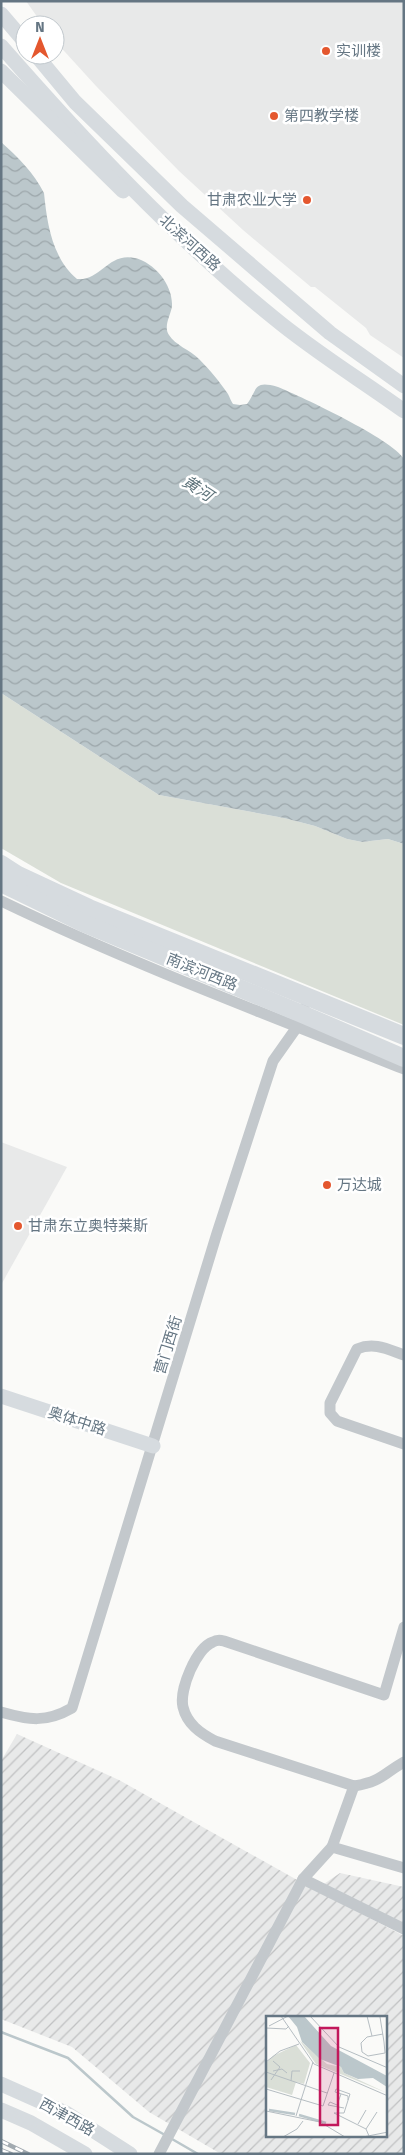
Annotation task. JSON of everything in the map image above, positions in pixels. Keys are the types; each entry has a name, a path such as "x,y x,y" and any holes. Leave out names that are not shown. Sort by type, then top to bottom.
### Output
{"highway":[{"name":"南滨河西路","path":"1,864 89,908 183,945 303,1013 404,1036"},
{"name":"南滨河西路","path":"1,883 83,923 303,1013 404,1058"}],"main road":[{"path":"1,14 15,30"},
{"name":"北滨河西路","path":"1,46 44,95 168,224 275,319 404,411"},
{"path":"1,57 44,95"},
{"name":"北滨河西路","path":"44,65 68,94 182,206 330,333 404,386"},
{"path":"1,71 186,252 275,319"},
{"path":"55,106 68,94"},
{"name":"奥体中路","path":"1,1396 153,1446"},
{"name":"西津西路","path":"1,2084 66,2113 130,2154"},
{"name":"西津西路","path":"1,2110 31,2124 85,2154"}],"street":[{"name":"南滨河西路","path":"1,900 80,939 147,968 303,1013 404,1069"},
{"name":"营门西街","path":"1,1712 22,1718 56,1717 72,1708 217,1233 273,1061 303,1013"},
{"path":"404,1355 377,1346 366,1346 357,1349 330,1403 330,1413 336,1421 404,1444"},
{"path":"404,1627 384,1695 224,1641 213,1642 208,1645 187,1676 182,1692 183,1707 190,1722 200,1733 215,1741 354,1786 370,1783 384,1777 404,1762"},
{"path":"161,2149 304,1879 332,1847 354,1786"},
{"path":"332,1847 404,1868"},
{"path":"304,1879 404,1929"}],"shaded area":[{"name":"甘肃农业大学","path":"26,1 404,1 404,358 370,335 366,328 315,287 311,287 243,230 179,171 65,52 65,15 36,15"},
{"path":"1,693 159,795 284,818 315,826 347,839 362,842 388,839 404,844 404,1025 61,883 1,848"},
{"name":"甘肃东立奥特莱斯","path":"1,1142 67,1167 1,1285"},
{"path":"17,1734 119,1780 315,1890 340,1873 404,1887 404,1933 337,1901 404,1936 404,2154 221,2154 149,2112 72,2047 1,2019 1,1761"}],"water":[{"name":"黄河","path":"1,142 25,166 44,193 52,239 56,250 69,271 77,279 85,278 92,276 118,259 126,257 142,261 156,270 166,283 172,298 167,332 175,342 207,367 225,389 233,404 247,404 260,385 278,387 365,430 383,441 404,459 404,844 388,839 362,842 347,839 315,826 284,818 159,795 1,693"}],"waterway":[{"path":"1,2032 68,2058 133,2117 165,2135"},
{"path":"172,2139 198,2154"}],"railway":[{"path":"1,2141 28,2154"},
{"path":"1,2150 11,2154"}],"place":[{"name":"实训楼","path":"326,51"},
{"name":"第四教学楼","path":"274,116"},
{"name":"甘肃农业大学","path":"307,200"},
{"name":"万达城","path":"327,1185"},
{"name":"甘肃东立奥特莱斯","path":"18,1226"}]}
